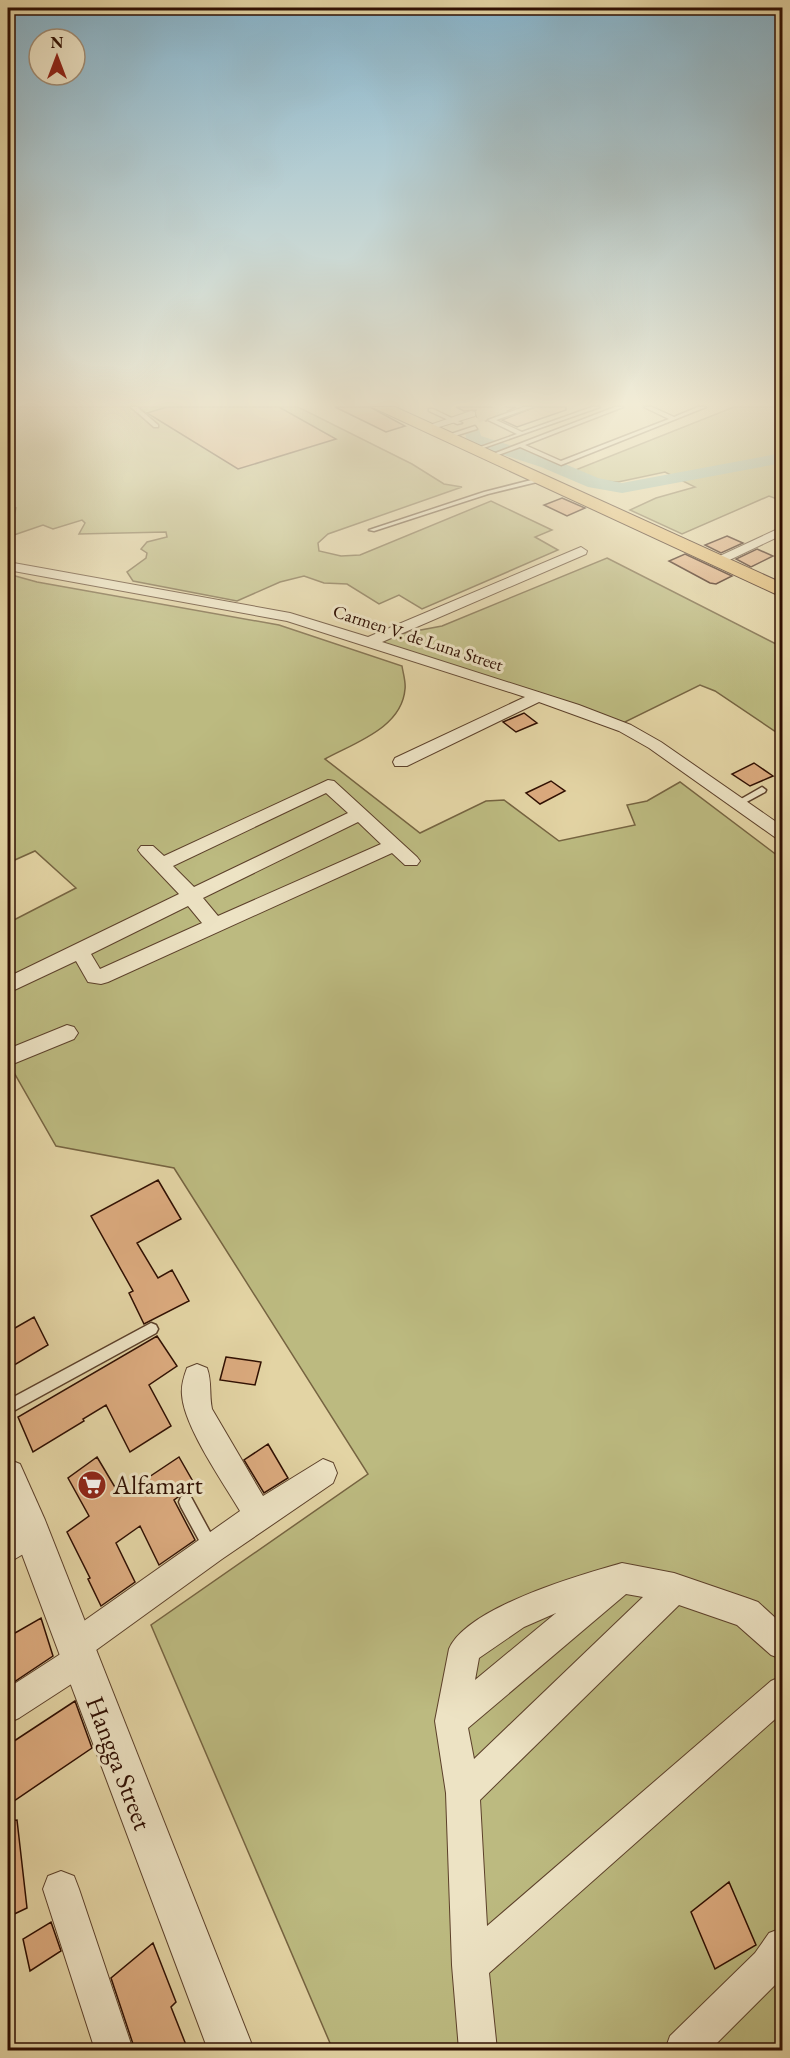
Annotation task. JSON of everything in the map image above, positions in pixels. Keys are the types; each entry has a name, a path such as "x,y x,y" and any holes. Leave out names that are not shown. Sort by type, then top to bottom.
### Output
{"highway":[{"path":"589,503 716,561 778,585"}],"street":[{"path":"716,561 783,531"},
{"path":"370,642 580,551"},
{"name":"Carmen V. de Luna Street","path":"8,566 290,617 538,697 625,728 655,745 783,834"},
{"path":"401,762 538,697"},
{"path":"161,865 322,779 411,861"},
{"path":"8,986 359,814"},
{"path":"80,952 95,977 101,977 394,845"},
{"path":"147,850 191,896 215,926"},
{"path":"8,1058 68,1033"},
{"path":"197,1377 195,1394 200,1414 259,1516"},
{"path":"8,1707 211,1548 323,1473"},
{"name":"Hangga Street","path":"8,1476 20,1541 77,1653 231,2050"},
{"path":"451,1721 622,1578"},
{"path":"478,2050 470,1965 462,1793 451,1721 465,1649 513,1616 562,1595 622,1578 674,1588 747,1613 783,1644"},
{"path":"462,1793 674,1588"},
{"path":"470,1965 783,1692"},
{"path":"61,1889 114,2050"},
{"path":"684,2050 768,1966 783,1946"}],"lane":[{"path":"372,530 455,503"},
{"path":"738,803 762,790"},
{"path":"8,1407 151,1329"},
{"path":"186,1502 211,1548"}],"shaded area":[{"path":"8,503 416,503 328,534 318,543 319,551 341,556 360,555 486,503 495,503 552,530 535,537 558,550 422,609 399,595 379,604 347,584 324,583 304,576 280,582 237,601 133,581 127,572 146,558 147,553 141,549 147,542 167,537 166,532 79,534 85,523 82,520 53,529 43,525 8,537 16,508 8,507"},
{"path":"645,503 753,503 682,534 630,510"},
{"path":"607,558 782,647 782,736 715,691 700,685 623,723 380,644 394,635 442,626"},
{"path":"8,574 37,582 279,625 402,666 405,689 402,703 395,714 375,733 325,759 420,833 486,801 504,800 559,841 635,825 627,805 647,801 680,782 782,859 782,2050 333,2050 151,1625 368,1474 174,1168 56,1146 8,1062 8,923 76,888 35,851 8,863"}],"building":[{"path":"574,503 585,508 567,516 544,505"},
{"path":"727,536 743,543 721,553 705,545"},
{"path":"757,549 773,556 751,567 736,559"},
{"path":"685,554 732,576 716,584 710,583 669,561"},
{"path":"524,713 537,723 516,732 503,722"},
{"path":"754,763 773,776 750,786 732,774"},
{"path":"551,781 565,791 540,804 526,793"},
{"path":"158,1180 181,1219 137,1243 158,1278 172,1270 189,1301 144,1324 129,1293 133,1291 91,1216"},
{"path":"34,1317 48,1345 11,1367 8,1359 8,1332"},
{"path":"157,1336 177,1366 149,1385 171,1426 130,1452 106,1405 33,1452 18,1417"},
{"path":"226,1357 261,1362 255,1385 220,1380"},
{"path":"268,1444 288,1478 264,1493 244,1460"},
{"path":"97,1457 119,1494 124,1491 125,1493 179,1457 195,1485 174,1500 195,1540 159,1565 140,1526 116,1543 135,1582 101,1606 67,1532 89,1516 68,1478"},
{"path":"41,1618 53,1656 8,1686 8,1637"},
{"path":"75,1701 92,1748 8,1805 8,1745"},
{"path":"17,1820 27,1908 8,1917 8,1821"},
{"path":"729,1882 756,1945 715,1969 691,1912"},
{"path":"51,1922 61,1951 30,1971 23,1939"},
{"path":"153,1943 176,2002 171,2007 188,2050 135,2050 111,1978"}],"place":[{"name":"Alfamart","path":"92,1485"}]}
